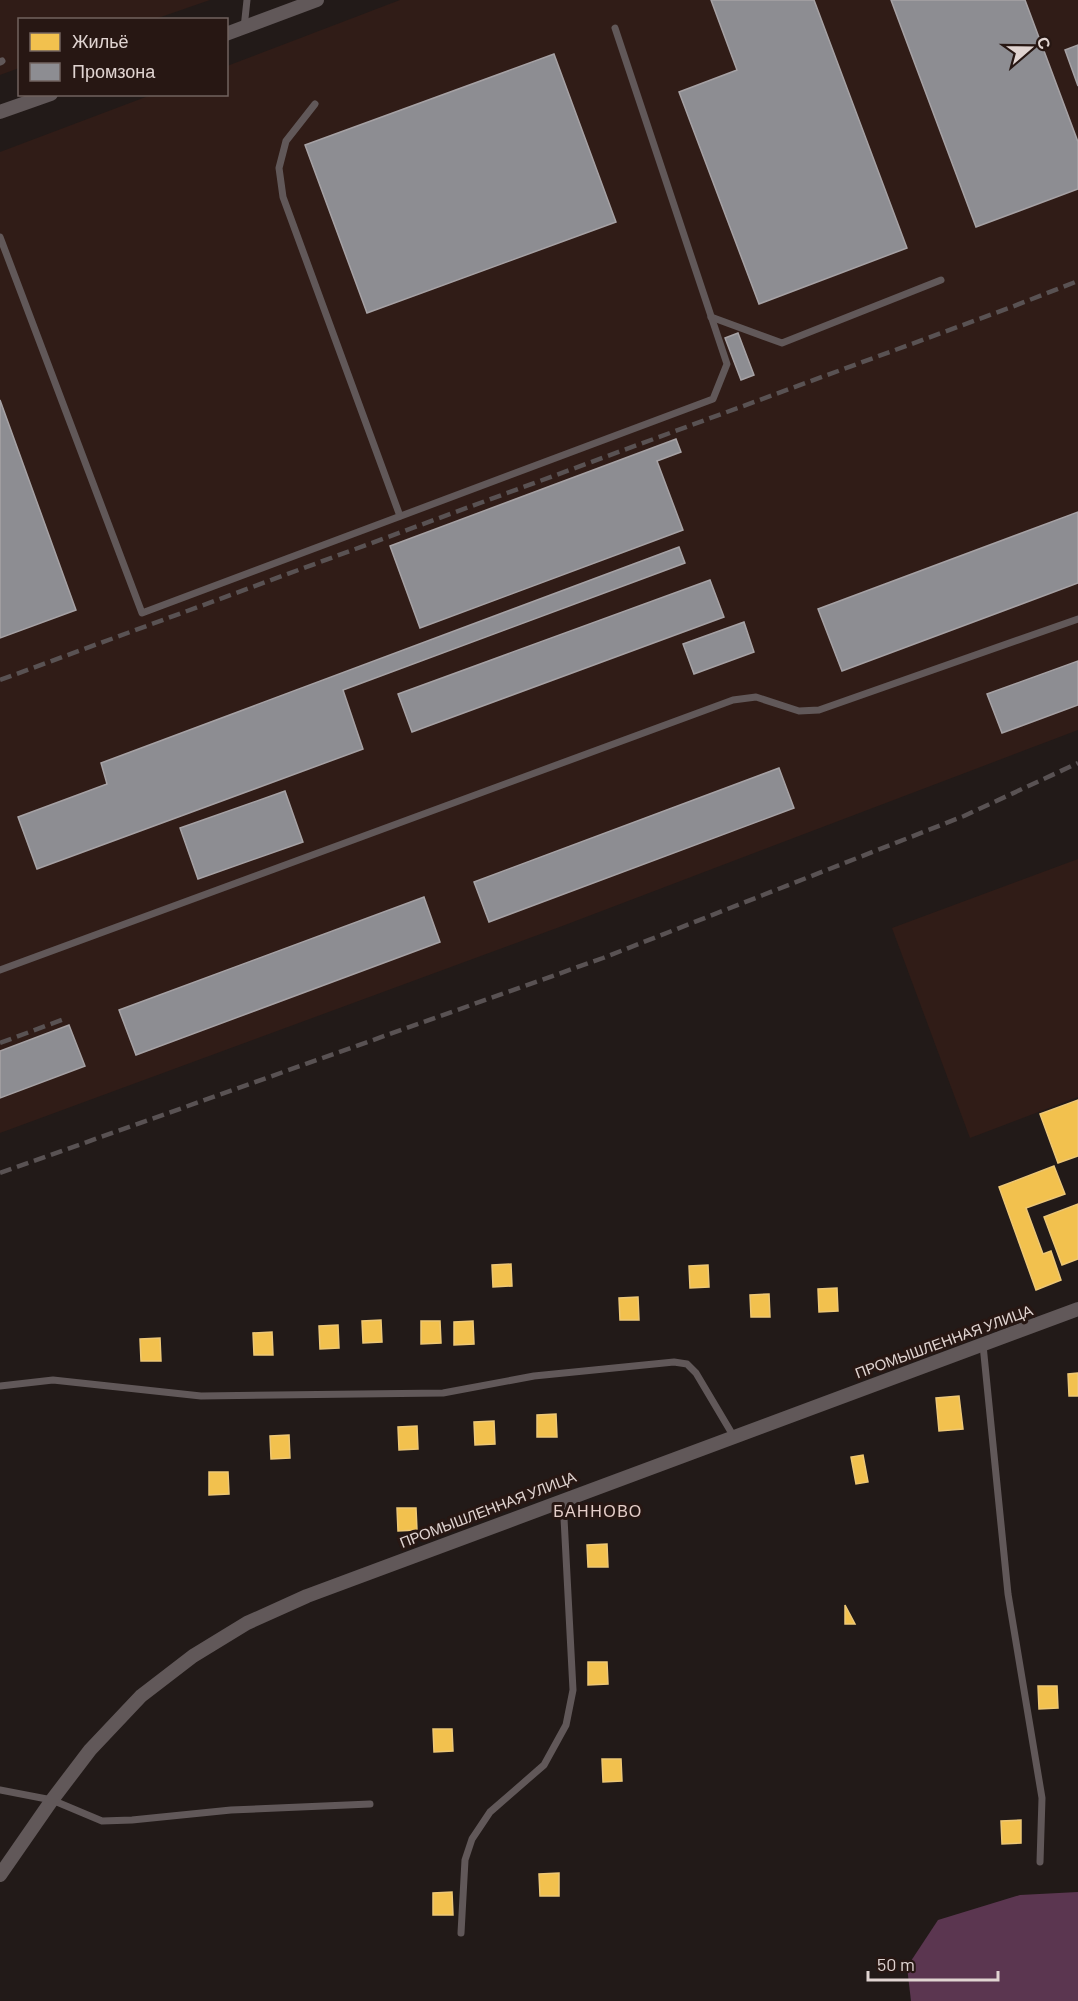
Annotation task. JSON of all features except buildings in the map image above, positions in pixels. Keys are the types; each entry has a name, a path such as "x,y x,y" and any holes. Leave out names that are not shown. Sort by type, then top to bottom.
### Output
{"street":[{"path":"228,33 316,0"},
{"path":"0,112 45,96"},
{"name":"ПРОМЫШЛЕННАЯ УЛИЦА","path":"0,1875 90,1750 141,1696 193,1656 247,1623 307,1596 563,1499 1078,1310"}],"lane":[{"path":"244,28 247,0"},
{"path":"0,237 142,613 713,399 727,364 615,28"},
{"path":"315,104 286,141 279,168 284,197 400,516"},
{"path":"711,317 782,343 941,280"},
{"path":"0,970 734,700 756,697 799,711 819,710 1078,619"},
{"path":"983,1345 1008,1594 1042,1798 1040,1862"},
{"path":"0,1386 53,1380 201,1396 444,1392 534,1376 674,1362 687,1364 696,1373 734,1437"},
{"path":"461,1933 465,1860 472,1839 490,1812 544,1765 566,1725 573,1690 563,1499"},
{"path":"0,1790 52,1800 102,1821 231,1810 370,1804"}],"shaded area":[{"path":"0,0 210,0 158,18 18,18 18,68 0,75"},
{"path":"400,0 1078,0 1078,730 565,925 0,1133 0,152 148,96 228,96 228,66"},
{"path":"1078,859 1078,1097 970,1138 892,928"},
{"path":"1078,1892 1078,2001 911,2001 907,1967 938,1920 1020,1895"}],"railway":[{"path":"0,680 1078,281"},
{"path":"0,1173 603,958 964,816 1078,763"},
{"path":"0,1043 67,1018"}],"district":[{"name":"БАННОВО","path":"598,1511"}]}
